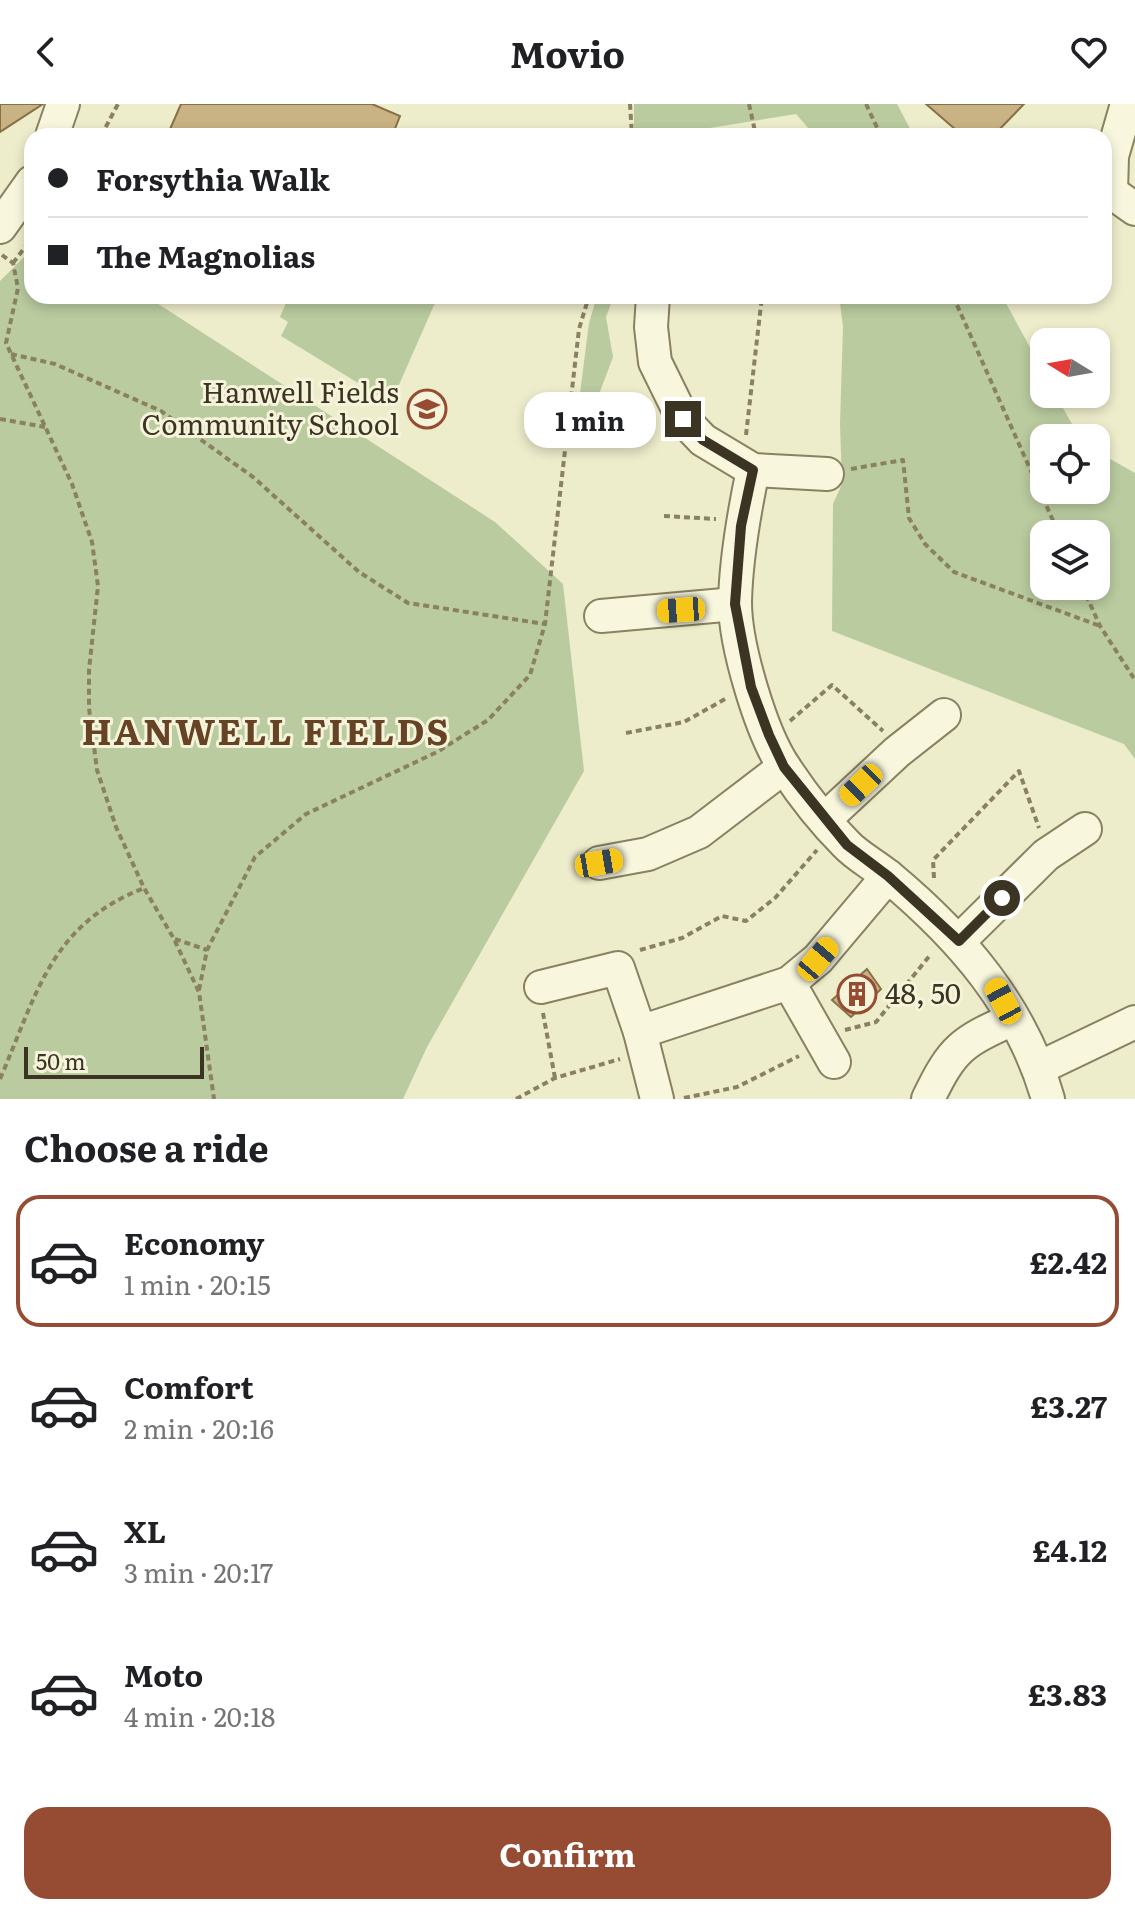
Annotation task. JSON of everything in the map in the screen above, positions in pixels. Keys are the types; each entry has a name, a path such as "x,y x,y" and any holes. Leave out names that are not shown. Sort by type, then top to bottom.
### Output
{"street":[{"path":"55,128 63,104"},
{"path":"1112,156 1127,104"},
{"path":"0,227 24,193"},
{"path":"1112,193 1135,209"},
{"path":"652,304 651,327 655,362 683,419 703,440 746,465 827,474"},
{"path":"746,465 735,604 751,687 777,752 847,845 888,876 954,936 994,983 1039,1068 1048,1099"},
{"path":"601,616 735,604"},
{"path":"830,825 900,750 944,715"},
{"path":"599,863 648,854 699,832 777,752"},
{"path":"954,936 1058,847 1085,829"},
{"path":"643,1042 789,983 818,959 888,876"},
{"path":"552,975 618,968 643,1042 657,1099"},
{"path":"789,983 829,1053"},
{"path":"928,1099 949,1058 963,1043 1013,1019"},
{"path":"1039,1068 1135,1022"}],"path":[{"path":"105,128 118,104"},
{"path":"630,104 632,128"},
{"path":"749,104 754,128"},
{"path":"866,104 877,128"},
{"path":"13,263 24,249"},
{"path":"0,254 13,263 18,288 6,343 72,484 92,542 98,586 89,670 89,708 97,770 116,827 144,888 174,939 199,992 214,1099"},
{"path":"199,992 207,950 255,857 306,814 437,752 488,720 530,675 545,624 579,329 587,304"},
{"path":"746,465 761,304"},
{"path":"957,304 1053,520"},
{"path":"11,354 55,364 161,411 253,477 359,572 408,603 545,624"},
{"path":"0,419 45,427"},
{"path":"827,474 903,460 909,518 925,544 954,572 1100,626"},
{"path":"664,516 742,520"},
{"path":"1088,600 1100,626 1135,680"},
{"path":"777,752 832,685 880,727 900,750"},
{"path":"626,733 684,722 711,705 751,687"},
{"path":"925,910 935,890 933,860 1019,771 1035,824 1058,847"},
{"path":"618,968 634,952 682,938 722,916 746,921 775,898 830,825"},
{"path":"0,1079 54,958 69,935 122,897 144,888"},
{"path":"682,1099 737,1087 829,1053 844,1030 876,1022 954,936"},
{"path":"174,939 207,950"},
{"path":"552,975 544,1025 555,1078"},
{"path":"516,1099 555,1078 643,1042"}],"green space":[{"path":"634,104 897,104 910,128 808,128 796,114 710,128 634,128"},
{"path":"24,257 24,304 158,304 495,522 563,584 584,771 427,1047 403,1099 0,1099 0,281"},
{"path":"286,304 434,304 391,403 281,336 288,322 280,317"},
{"path":"595,304 611,304 606,317 613,357 583,437 577,417 589,323"},
{"path":"840,304 1006,304 1030,347 1030,408 1063,408 1072,424 1030,424 1030,504 1110,504 1110,459 1135,473 1135,759 1124,744 832,631 833,504 842,484 843,326"}],"building":[{"path":"0,104 43,104 0,132"},
{"path":"181,104 372,104 400,116 395,128 170,128"},
{"path":"926,104 1024,104 1001,128 954,128"},
{"name":"48, 50","path":"867,969 881,989 851,1017 832,1000"}],"place":[{"name":"Hanwell Fields Community School","path":"427,409"},
{"name":"48, 50","path":"857,994"}],"district":[{"name":"HANWELL FIELDS","path":"266,732"}],"route":[{"path":"683,419 703,440 753,470 741,526 735,604 740,643 751,687 784,767 847,845 888,876 959,941 1002,898"}]}
